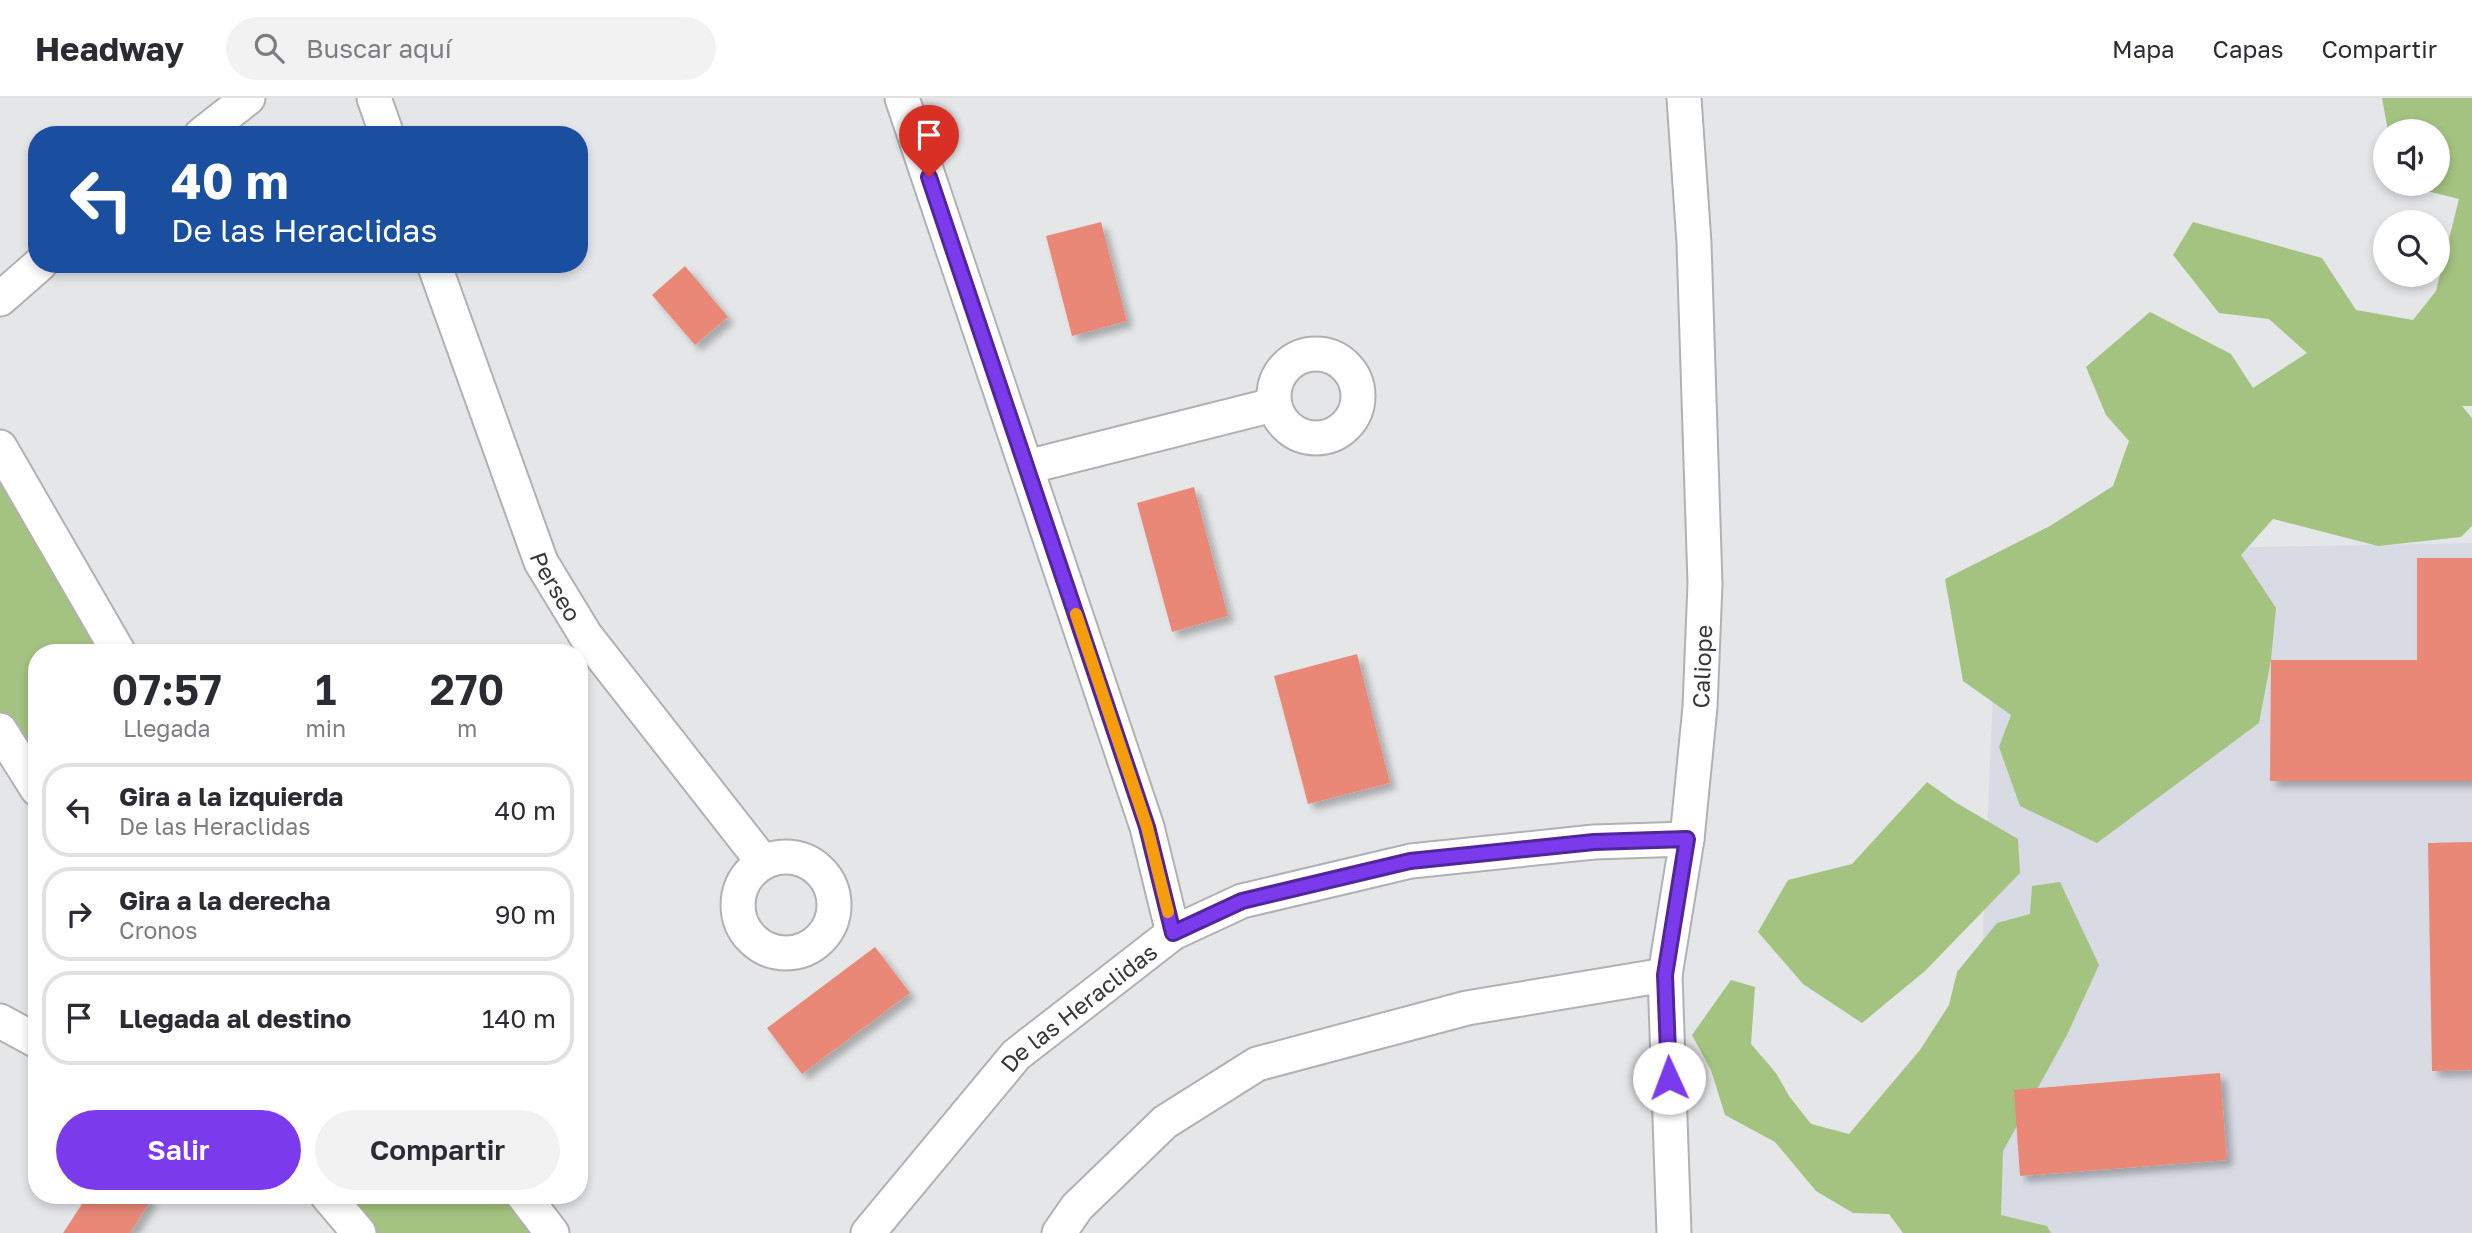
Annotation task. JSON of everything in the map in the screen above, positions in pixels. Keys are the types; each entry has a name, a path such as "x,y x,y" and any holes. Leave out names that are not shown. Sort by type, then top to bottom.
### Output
{"street":[{"path":"212,126 248,98"},
{"path":"374,98 384,126"},
{"path":"902,98 1147,827 1173,933"},
{"name":"Caliope","path":"1674,1233 1665,975 1687,839 1700,707 1705,584 1694,243 1684,98"},
{"path":"0,299 30,273"},
{"name":"Perseo","path":"436,273 541,562 586,636 762,862"},
{"path":"1027,467 1273,405"},
{"path":"0,447 114,644"},
{"path":"0,730 28,775"},
{"name":"De las Heraclidas","path":"868,1233 1016,1055 1173,933 1242,901 1410,861 1594,842 1687,839"},
{"path":"1059,1233 1077,1207 1165,1122 1257,1063 1467,1007 1665,975"},
{"path":"0,1021 28,1036"},
{"path":"335,1204 359,1233"},
{"path":"530,1204 552,1233"}],"shaded area":[{"path":"2472,543 2472,1233 1970,1233 1999,552"}],"green space":[{"path":"2382,98 2472,98 2472,406 2462,406 2472,418 2472,526 2461,537 2378,546 2273,519 2241,555 2276,608 2271,660 2259,723 2097,843 2020,806 1999,747 2011,715 1963,681 1945,579 2050,526 2113,486 2129,441 2106,415 2086,367 2150,312 2231,354 2253,388 2307,353 2269,319 2219,313 2173,255 2193,222 2322,258 2356,310 2413,320 2437,287 2450,287 2450,235 2459,199 2447,196 2450,196 2450,119 2386,119"},
{"path":"0,447 114,644 28,644 28,775 0,730"},
{"path":"1927,782 2018,839 2020,873 1925,971 1862,1023 1803,984 1758,932 1788,880 1852,864"},
{"path":"2060,882 2099,965 2067,1035 2003,1151 2001,1215 2047,1226 2051,1233 1903,1233 1889,1214 1853,1213 1816,1191 1775,1142 1725,1115 1711,1070 1692,1035 1731,980 1755,987 1751,1044 1776,1073 1789,1096 1811,1124 1849,1134 1920,1050 1949,1005 1957,972 1997,923 2030,914 2032,886"},
{"path":"335,1204 533,1204 556,1233 359,1233"}],"building":[{"path":"1101,222 1127,321 1072,336 1046,236"},
{"path":"685,266 728,317 695,345 652,295"},
{"path":"1194,487 1228,616 1172,632 1137,503"},
{"path":"2417,558 2472,558 2472,781 2270,781 2271,660 2417,660"},
{"path":"1357,654 1390,783 1308,804 1274,676"},
{"path":"2472,842 2472,1070 2432,1071 2428,843"},
{"path":"875,947 910,993 802,1074 767,1028"},
{"path":"2220,1073 2227,1160 2020,1176 2014,1090"},
{"path":"82,1204 148,1204 130,1233 63,1233"}],"slow traffic":[{"path":"1076,614 1147,827 1168,912"}],"route":[{"path":"929,177 1147,827 1173,933 1242,901 1410,861 1594,842 1687,839 1665,975 1669,1078"}]}
